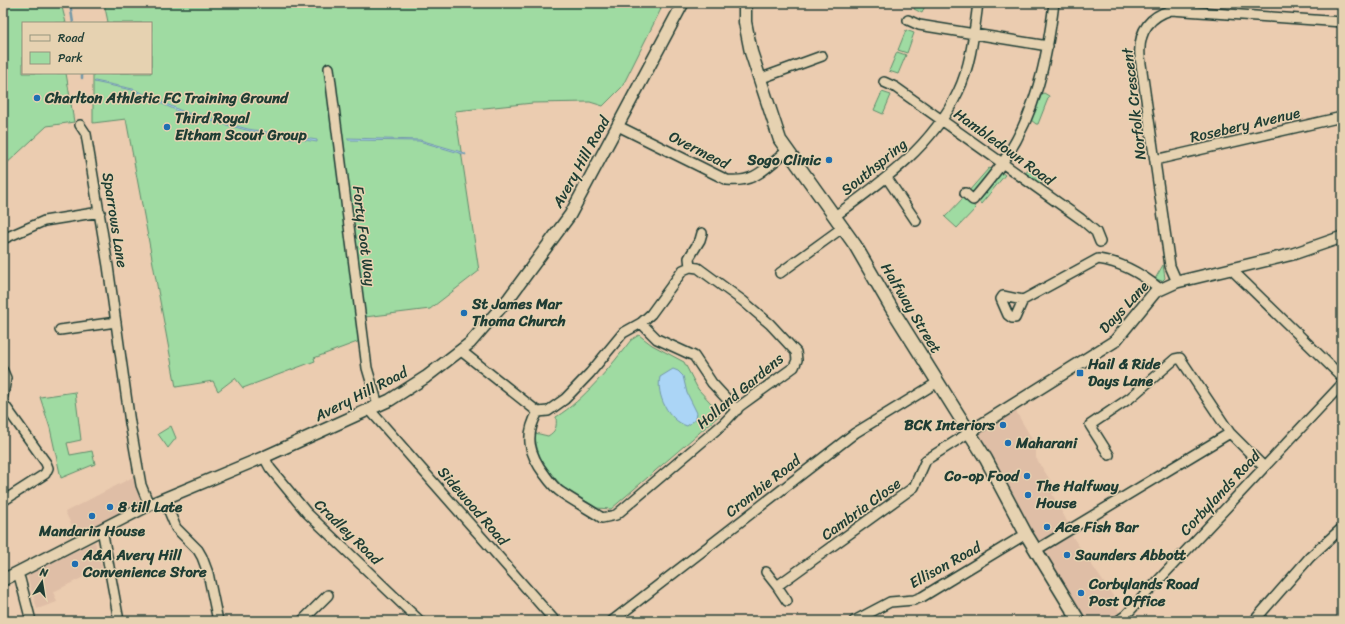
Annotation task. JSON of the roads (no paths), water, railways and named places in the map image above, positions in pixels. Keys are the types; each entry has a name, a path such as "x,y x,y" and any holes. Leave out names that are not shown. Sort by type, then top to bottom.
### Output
{"main road":[{"name":"Halfway Street","path":"745,3 747,36 759,79 780,140 855,245 892,310 970,432 1026,534 1079,621"}],"street":[{"name":"Avery Hill Road","path":"3,580 149,505 264,457 373,407 418,382 470,343 509,298 570,215 683,3"},
{"name":"Southspring","path":"834,216 887,178 915,153 942,119 958,92 965,72 974,34 978,3"},
{"path":"973,200 1003,162 1029,115 1048,46 1054,3"},
{"name":"Norfolk Crescent","path":"1176,282 1170,266 1139,50 1141,37 1147,24 1153,19 1171,10 1342,22"},
{"path":"908,20 919,25 1048,46"},
{"path":"759,79 822,56"},
{"name":"Forty Foot Way","path":"329,68 373,407"},
{"name":"Hambledown Road","path":"884,82 895,87 942,119 1081,219 1096,232 1100,242"},
{"name":"Rosebery Avenue","path":"1155,160 1342,117"},
{"name":"Sparrows Lane","path":"80,125 86,134 100,212 141,486 149,505"},
{"name":"Overmead","path":"618,126 647,141 652,141 727,180 741,181 751,179 787,151"},
{"path":"887,178 916,221"},
{"path":"965,193 980,207"},
{"path":"3,239 44,221 100,212"},
{"path":"780,273 842,228"},
{"path":"460,350 538,412 548,411 565,399 590,374 623,333 641,323 651,314 683,270 690,266 688,258 700,240 702,234"},
{"name":"Days Lane","path":"970,432 1115,341 1147,301 1160,289 1176,282 1232,270 1325,244 1342,237"},
{"path":"1023,300 1098,258 1146,277 1160,289"},
{"name":"Holland Gardens","path":"538,412 531,424 531,453 534,461 554,486 562,493 602,518 608,518 616,515 645,491 661,474 723,424 737,410 794,367 797,360 796,352 770,324 748,305 698,268 690,266"},
{"path":"1232,270 1342,377"},
{"path":"60,330 116,322"},
{"path":"641,323 657,339 694,356 712,383 737,410"},
{"path":"1109,455 1090,425 1130,398 1177,358 1183,361 1230,433 1264,467"},
{"path":"3,371 6,378 3,396"},
{"name":"Crombie Road","path":"612,621 855,433 938,382"},
{"name":"Corbylands Road","path":"1118,621 1125,616 1342,384"},
{"path":"3,402 48,468 44,474 3,501"},
{"name":"Sidewood Road","path":"373,407 555,621"},
{"name":"Cambria Close","path":"777,586 914,488 926,460 970,432"},
{"path":"1036,550 1230,433"},
{"name":"Cradley Road","path":"264,457 270,468 307,513 420,621"},
{"path":"164,499 176,528 198,550 202,557 208,574 218,621"},
{"path":"1254,621 1310,557 1342,528"},
{"path":"102,529 119,621"},
{"name":"Ellison Road","path":"854,621 890,602 914,600 922,597 1026,534"},
{"path":"766,572 786,601"},
{"path":"16,573 20,579 31,621"},
{"path":"302,621 328,595"}],"water":[{"path":"94,82 133,89 184,112 248,129 317,140 317,142 250,131 211,121 182,113 132,90"},
{"path":"348,138 420,140 465,153 466,155 419,141 348,140"},
{"path":"673,369 678,371 683,376 687,393 697,413 696,419 687,426 680,423 669,413 660,391 660,377"}],"waterway":[{"path":"70,3 73,22"}],"place":[{"name":"Charlton Athletic FC Training Ground","path":"37,98"},
{"name":"Third Royal Eltham Scout Group","path":"167,127"},
{"name":"Sogo Clinic","path":"829,160"},
{"name":"St James Mar Thoma Church","path":"464,313"},
{"name":"Hail & Ride Days Lane","path":"1080,373"},
{"name":"BCK Interiors","path":"1003,425"},
{"name":"Maharani","path":"1008,443"},
{"name":"Co-op Food","path":"1027,476"},
{"name":"The Halfway House","path":"1028,495"},
{"name":"8 till Late","path":"110,507"},
{"name":"Mandarin House","path":"92,516"},
{"name":"Ace Fish Bar","path":"1047,527"},
{"name":"Saunders Abbott","path":"1067,555"},
{"name":"A&A Avery Hill Convenience Store","path":"75,564"},
{"name":"Corbylands Road Post Office","path":"1081,593"}]}
